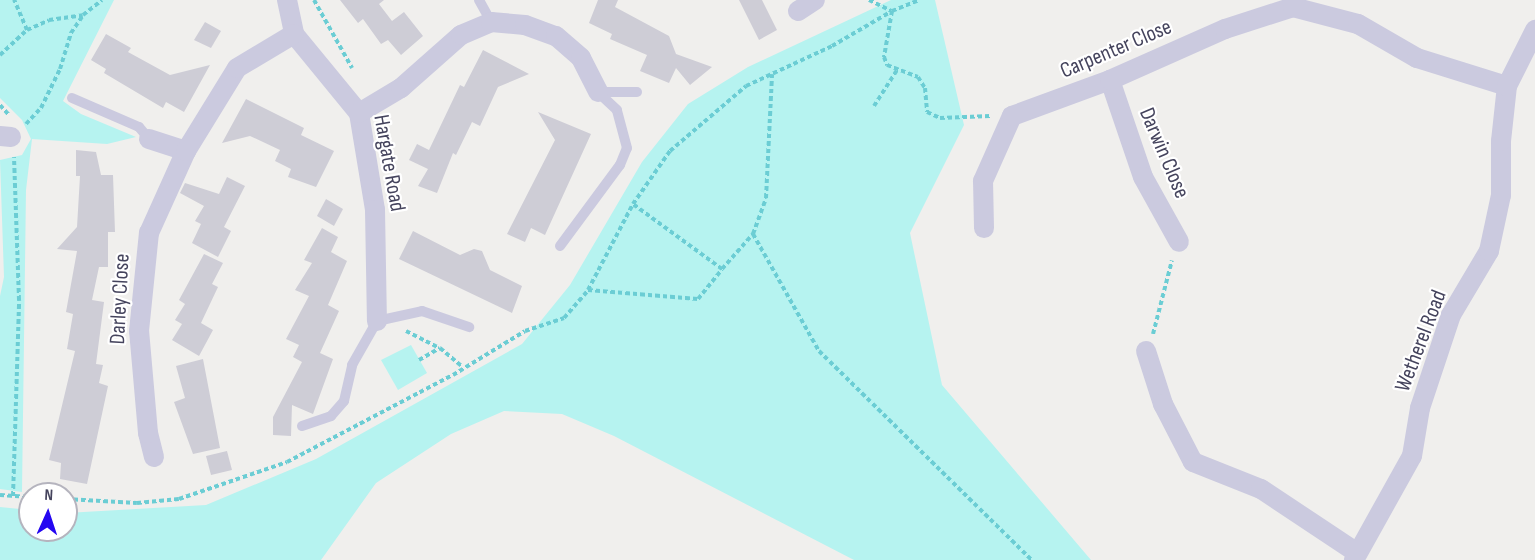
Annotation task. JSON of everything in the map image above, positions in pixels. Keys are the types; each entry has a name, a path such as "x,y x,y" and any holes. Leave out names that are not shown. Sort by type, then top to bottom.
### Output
{"street":[{"name":"Hargate Road","path":"287,0 294,34 366,110 375,210 377,321"},
{"path":"798,11 814,0"},
{"name":"Carpenter Close","path":"1012,116 1110,80 1270,7 1293,7 1358,24 1417,58 1507,86"},
{"path":"366,110 401,88 461,35 491,22 525,25 556,36 581,58 598,92"},
{"name":"Wetherel Road","path":"1355,556 1412,456 1420,408 1451,315 1489,251 1501,195 1501,141 1507,86 1535,30"},
{"name":"Darley Close","path":"154,457 148,434 139,331 149,233 186,151 237,68 294,34"},
{"name":"Darwin Close","path":"1110,80 1143,177 1179,243"},
{"path":"984,228 983,181 1012,116"},
{"path":"149,139 186,151"},
{"path":"1146,351 1162,404 1193,462 1262,489 1355,556"}],"lane":[{"path":"479,0 491,22"},
{"path":"598,92 637,92"},
{"path":"560,246 620,165 627,148 617,110 598,92"},
{"path":"72,98 139,127 149,139"},
{"path":"302,426 331,416 344,400 352,365 377,321 422,311 469,327"}],"path":[{"path":"14,0 27,30"},
{"path":"13,496 18,184 6,136 41,108 83,15 102,0"},
{"path":"314,0 366,110"},
{"path":"869,0 892,11"},
{"path":"78,500 137,503 179,499 287,462 525,331 564,318 588,290 633,204 670,151 746,86 832,46 892,11 919,0"},
{"path":"892,11 884,57 887,65 918,77 925,88 927,112 940,118 1012,116"},
{"path":"0,55 27,30 50,21 83,15"},
{"path":"874,106 897,70"},
{"path":"588,290 698,299 753,234 766,198 772,74"},
{"path":"633,204 722,269"},
{"path":"753,234 819,351 1032,560"},
{"path":"1146,351 1179,243"},
{"path":"377,321 440,348 463,367"},
{"path":"419,360 440,348"},
{"path":"0,495 18,496"}],"shaded area":[{"path":"0,0 114,0 63,101 81,114 136,137 107,144 32,139 26,190 22,482 18,482 18,491 0,489 0,296 4,277 0,160 22,155 31,139 22,120 0,98"},
{"path":"891,0 935,0 964,125 910,233 942,385 1091,560 854,560 614,436 562,414 504,411 451,434 376,483 321,560 0,560 0,507 18,509 18,542 78,542 78,512 206,505 316,459 522,344 570,285 642,162 688,104 748,67"},
{"path":"411,345 427,373 398,390 381,360"}],"building":[{"path":"340,0 384,0 379,4 392,21 404,12 423,36 401,55 388,40 381,44 363,19 358,23"},
{"path":"598,0 618,0 615,7 669,36 676,54 712,67 690,85 676,68 669,83 640,71 647,55 610,39 612,34 589,23"},
{"path":"739,0 762,0 777,30 759,40"},
{"path":"205,22 221,31 211,48 194,40"},
{"path":"106,34 131,48 128,52 170,75 210,65 184,112 166,102 163,108 104,73 106,69 91,60"},
{"path":"483,50 529,74 498,87 480,126 472,122 456,155 453,153 437,193 418,186 428,169 409,160 417,144 429,150 460,85 464,87"},
{"path":"246,99 304,128 301,135 334,151 316,187 288,177 291,169 275,161 280,150 250,136 222,143"},
{"path":"538,112 591,134 545,235 531,228 525,242 507,234 555,140"},
{"path":"76,150 96,152 101,175 113,175 115,232 108,232 108,267 99,267 92,300 104,302 96,364 103,365 99,383 108,386 87,484 60,479 61,463 49,460 75,351 67,349 73,314 66,312 77,251 57,249 77,227 80,176 76,176"},
{"path":"227,177 245,186 224,227 231,231 218,257 192,243 201,224 195,221 204,206 180,193 185,183 219,194"},
{"path":"326,199 343,209 334,226 317,216"},
{"path":"322,228 338,237 331,252 347,261 328,305 339,311 320,353 333,359 313,414 292,405 291,436 273,435 273,417 302,362 293,357 299,345 286,339 309,296 295,290 312,263 304,260"},
{"path":"413,231 460,255 474,249 482,251 490,270 522,286 512,313 399,259"},
{"path":"204,254 223,263 212,284 218,287 201,323 213,330 199,356 172,340 182,324 175,320 185,304 179,300"},
{"path":"203,359 220,448 193,454 174,402 185,398 176,366"},
{"path":"227,451 232,470 211,475 206,456"}]}
